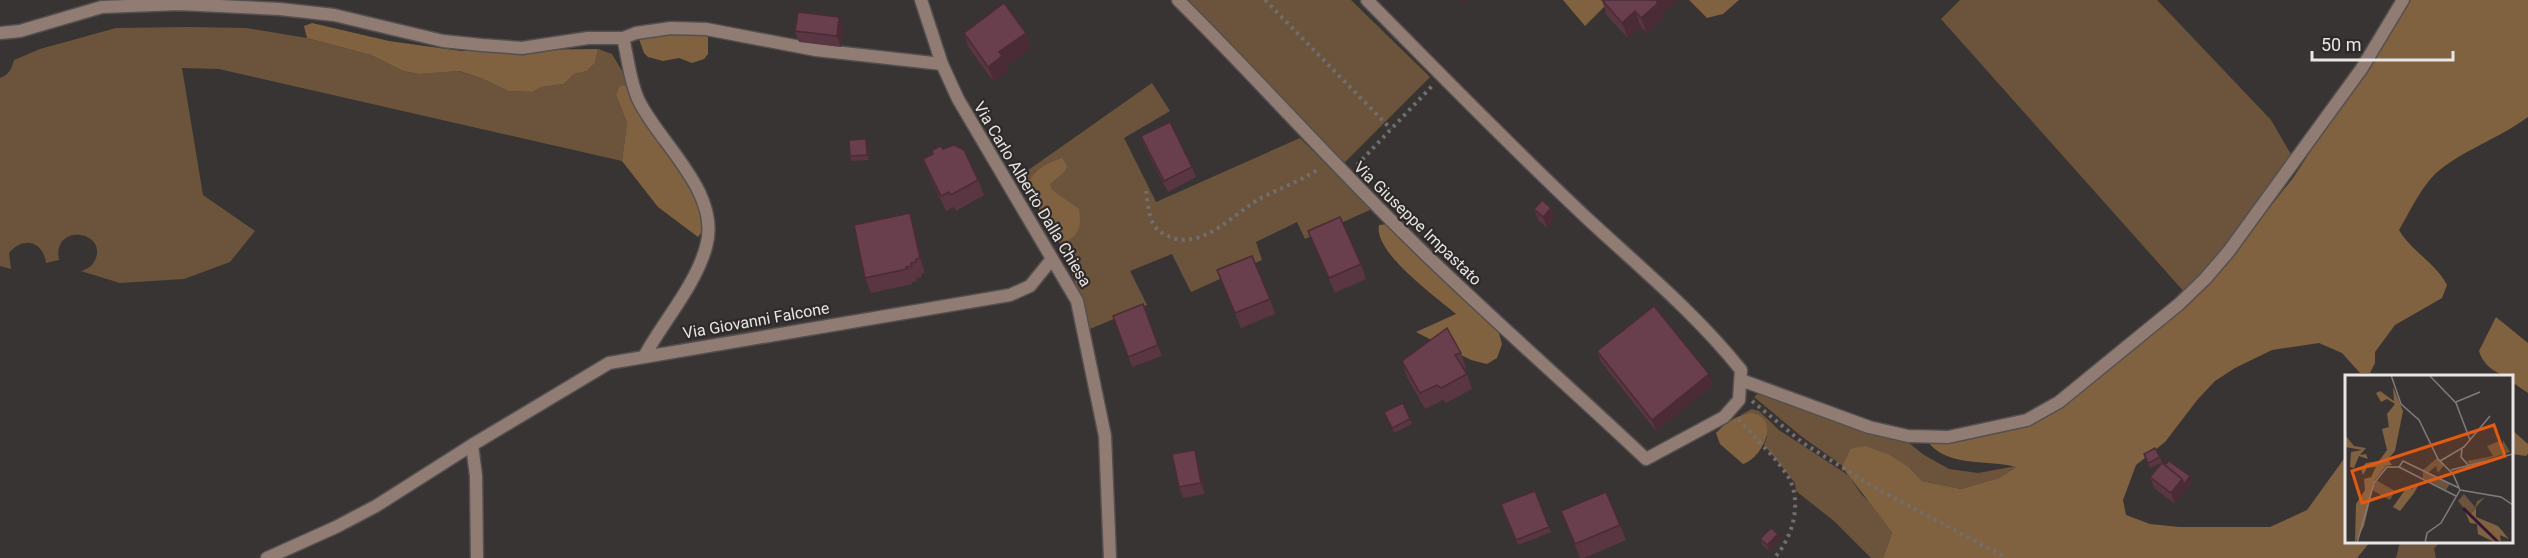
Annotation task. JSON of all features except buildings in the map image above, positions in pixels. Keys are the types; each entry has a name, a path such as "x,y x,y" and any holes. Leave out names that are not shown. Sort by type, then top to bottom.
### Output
{"street":[{"name":"Via Carlo Alberto Dalla Chiesa","path":"921,0 942,64 958,99 1077,301 1105,436 1110,558"},
{"name":"Via Giuseppe Impastato","path":"1178,0 1223,44 1346,176 1419,248 1646,459 1724,417 1731,410"},
{"path":"1367,0 1592,223 1663,285 1709,332 1741,370 1739,400 1731,410"},
{"path":"1741,386 1869,427 1908,436 1929,438 1948,437 2027,420 2059,402 2179,304 2229,251 2362,68 2403,0"},
{"path":"0,33 20,31 102,7 179,4 280,9 334,15 443,41 482,45 522,48 588,38 623,38 636,33 671,28 706,29 816,50 942,64"},
{"path":"623,38 638,100 694,184 707,215 708,239 695,276 645,355"},
{"name":"Via Giovanni Falcone","path":"267,558 376,506 609,363 645,355 1010,295 1030,286 1052,259"},
{"path":"472,445 476,476 477,558"}],"path":[{"path":"1265,0 1391,129"},
{"path":"1346,176 1442,76"},
{"path":"1146,191 1152,223 1160,233 1188,240 1207,234 1260,199 1309,176 1331,160"},
{"path":"1741,386 1803,443 1868,484 2007,558"},
{"path":"1731,410 1786,472 1791,483 1794,524 1774,558"}],"shaded area":[{"path":"1182,0 1351,0 1430,77 1343,164"},
{"path":"1563,0 1611,0 1585,26"},
{"path":"1689,0 1739,0 1723,14 1707,18"},
{"path":"1960,0 2157,0 2271,120 2292,156 2228,246 2186,294 1941,19"},
{"path":"2409,0 2528,0 2528,117 2455,159 2434,175 2419,194 2399,230 2442,277 2447,285 2442,298 2395,325 2375,352 2375,363 2370,373 2360,373 2342,353 2319,343 2272,350 2235,368 2215,381 2165,442 2136,465 2123,500 2126,515 2150,524 2179,527 2270,527 2307,510 2345,457 2345,543 2369,543 2357,558 1883,558 1892,533 1842,467 1850,449 1865,446 1890,455 1910,468 1922,481 1961,489 1999,478 2016,467 1946,456 1928,442 1985,435 2015,428 2045,414 2231,256 2293,178"},
{"path":"312,23 389,41 461,51 598,49 595,63 587,71 574,74 564,84 542,87 532,92 508,91 459,71 419,74 403,71 371,55 307,38 304,26"},
{"path":"116,28 246,28 307,38 371,55 403,71 419,74 458,71 483,79 508,91 532,92 542,87 564,84 574,74 587,71 595,63 598,49 612,54 631,86 616,95 627,123 622,161 219,69 182,68 203,195 255,231 230,262 184,279 120,283 81,271 92,265 95,260 96,246 84,236 76,235 62,241 59,260 46,263 37,246 26,243 20,244 9,253 11,269 0,266 0,78 10,71 14,60 40,49"},
{"path":"662,33 708,35 708,54 704,59 692,63 679,58 663,61 648,57 639,39"},
{"path":"1152,83 1170,111 1124,138 1156,202 1300,138 1372,209 1305,239 1297,222 1256,242 1262,260 1191,292 1172,254 1130,271 1147,305 1090,329 1070,269 1053,230 1031,194 1017,178"},
{"path":"620,86 631,86 702,209 704,229 698,237 658,207 622,161 627,123 616,95"},
{"path":"1062,158 1067,166 1065,171 1050,184 1052,190 1079,209 1080,221 1075,235 1066,241 1059,242 1027,189 1036,172"},
{"path":"1387,224 1498,330 1502,344 1497,358 1487,364 1471,360 1416,332 1456,314 1395,261 1380,236 1379,225"},
{"path":"2496,317 2528,343 2528,393 2513,383 2513,375 2504,375 2491,369 2479,351"},
{"path":"1760,392 1867,432 1909,443 1924,455 1949,469 1978,473 2017,466 1999,478 1961,489 1922,481 1910,468 1850,449 1843,466 1801,436 1754,397"},
{"path":"1752,409 1759,411 1779,430 1848,475 1862,495 1878,510 1892,533 1883,558 1871,558 1834,521 1796,491 1795,483 1764,445 1767,437 1749,413 1740,415"},
{"path":"1749,413 1759,415 1765,421 1766,437 1757,453 1743,464 1720,444 1716,433 1731,420"},
{"path":"2513,431 2528,444 2526,456 2513,454"},
{"path":"2400,543 2439,543 2434,549 2436,558 2396,558"}]}
